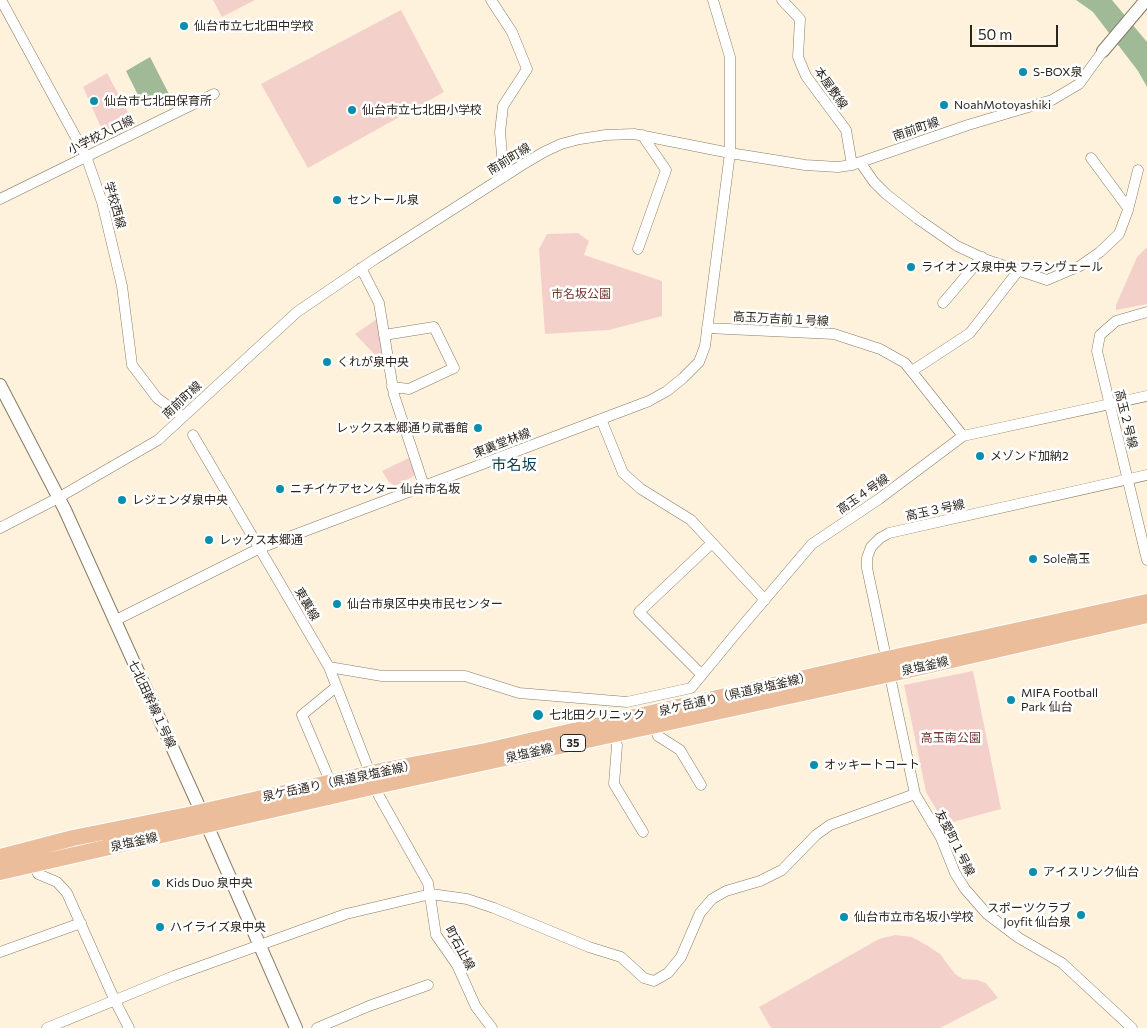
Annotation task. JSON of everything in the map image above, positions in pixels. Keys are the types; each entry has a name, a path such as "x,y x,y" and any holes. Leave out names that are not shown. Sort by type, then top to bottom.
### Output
{"main road":[{"name":"35","path":"890,672 1147,602"},
{"name":"泉塩釜線","path":"2,864 35,865 204,818 375,785 614,734 650,712 890,672 1147,616"},
{"name":"泉ケ岳通り（県道泉塩釜線）","path":"2,864 73,838 204,818 329,783 375,785 486,751 650,712"}],"street":[{"name":"学校西線","path":"1,0 86,156 102,202 122,286 132,365 157,398 182,417"},
{"path":"490,0 512,32 526,69 503,106 500,132 504,177"},
{"name":"東裏堂林線","path":"114,620 260,548 649,400 667,391 699,362 705,346 730,153 730,58 712,0"},
{"name":"本屋敷線","path":"782,0 800,19 798,57 806,76 846,130 856,163"},
{"path":"1103,51 1143,3"},
{"name":"南前町線","path":"0,528 58,498 158,440 297,312 361,268 504,177 544,152 561,144 606,135 634,134 730,153 805,165 838,167 856,163 968,125 1052,100 1078,84 1103,51"},
{"name":"小学校入口線","path":"0,199 214,94"},
{"path":"638,249 666,170 642,135"},
{"path":"1091,158 1128,208"},
{"path":"856,163 880,188 918,219 957,246 982,258 1047,280 1080,266 1100,252 1119,234 1138,170"},
{"path":"943,303 982,258"},
{"path":"361,268 379,303 394,396 424,486"},
{"path":"912,371 970,333 1018,271"},
{"name":"高玉２号線","path":"1147,312 1116,321 1100,335 1097,351 1108,404 1129,480 1147,560"},
{"path":"384,335 434,327 454,368 409,389 392,387"},
{"name":"高玉万吉前１号線","path":"707,328 834,334 880,349 905,362 963,436"},
{"name":"七北田幹線１号線","path":"0,384 58,498 204,818 296,1028"},
{"name":"高玉４号線","path":"329,667 382,676 465,676 518,693 627,702 650,712 691,688 812,544 879,499 963,436 1147,396"},
{"path":"600,419 624,473 641,489 692,520 765,600"},
{"name":"東裏線","path":"193,434 329,667 375,785"},
{"name":"高玉３号線","path":"890,672 867,568 867,558 871,547 880,538 889,532 1147,475"},
{"path":"702,675 639,612 712,543"},
{"name":"友愛町１号線","path":"890,672 915,794 941,838 955,872 965,889 987,914 1019,938 1062,963 1132,1028"},
{"path":"329,783 302,715 336,687"},
{"path":"650,712 658,736 680,750 701,785"},
{"path":"614,734 616,745 614,784 643,832"},
{"name":"町石止線","path":"375,785 428,883 436,935 457,965 476,1007 492,1028"},
{"path":"47,1028 174,976 346,914 431,894 467,899 494,908 588,947 620,957 644,978 654,981 668,973 681,957 700,913 712,899 726,891 760,881 782,870 816,835 830,825 915,794"},
{"path":"35,865 38,874 57,882 68,893 115,1001 129,1028"},
{"path":"0,952 81,923"},
{"path":"316,1028 369,1006 428,985"}],"green space":[{"path":"213,0 255,0 222,17"},
{"path":"401,10 444,92 308,168 261,84"},
{"path":"107,73 131,118 103,132 83,87"},
{"name":"市名坂公園","path":"578,233 589,241 584,255 662,281 662,316 609,330 545,334 539,249 547,234"},
{"path":"1147,247 1147,304 1116,310 1116,305 1137,257"},
{"path":"377,319 386,356 379,359 355,334"},
{"path":"411,457 415,470 414,476 395,486 389,482 382,471"},
{"name":"高玉南公園","path":"973,671 1001,809 945,824 926,792 904,685"},
{"path":"895,935 912,937 928,946 940,954 955,974 963,979 986,983 998,998 940,1028 771,1028 759,1007 879,939"}],"shaded area":[{"path":"1076,0 1112,0 1147,42 1147,87 1138,71 1093,12"},
{"path":"150,57 170,96 145,109 126,71"}],"place":[{"name":"仙台市立七北田中学校","path":"184,26"},
{"name":"S-BOX泉","path":"1023,72"},
{"name":"仙台市七北田保育所","path":"94,101"},
{"name":"NoahMotoyashiki","path":"944,105"},
{"name":"仙台市立七北田小学校","path":"352,110"},
{"name":"セントール泉","path":"337,200"},
{"name":"ライオンズ泉中央 フランヴェール","path":"911,267"},
{"name":"くれが泉中央","path":"327,362"},
{"name":"レックス本郷通り貮番館","path":"478,428"},
{"name":"メゾンド加納2","path":"980,456"},
{"name":"ニチイケアセンター 仙台市名坂","path":"280,489"},
{"name":"レジェンダ泉中央","path":"122,500"},
{"name":"レックス本郷通","path":"209,540"},
{"name":"Sole高玉","path":"1033,559"},
{"name":"仙台市泉区中央市民センター","path":"337,604"},
{"name":"MIFA Football Park 仙台","path":"1011,700"},
{"name":"七北田クリニック","path":"538,715"},
{"name":"オッキートコート","path":"814,765"},
{"name":"アイスリンク仙台","path":"1033,872"},
{"name":"Kids Duo 泉中央","path":"156,883"},
{"name":"スポーツクラブ Joyfit 仙台泉","path":"1081,915"},
{"name":"仙台市立市名坂小学校","path":"844,917"},
{"name":"ハイライズ泉中央","path":"160,927"}],"district":[{"name":"市名坂","path":"514,465"}]}
